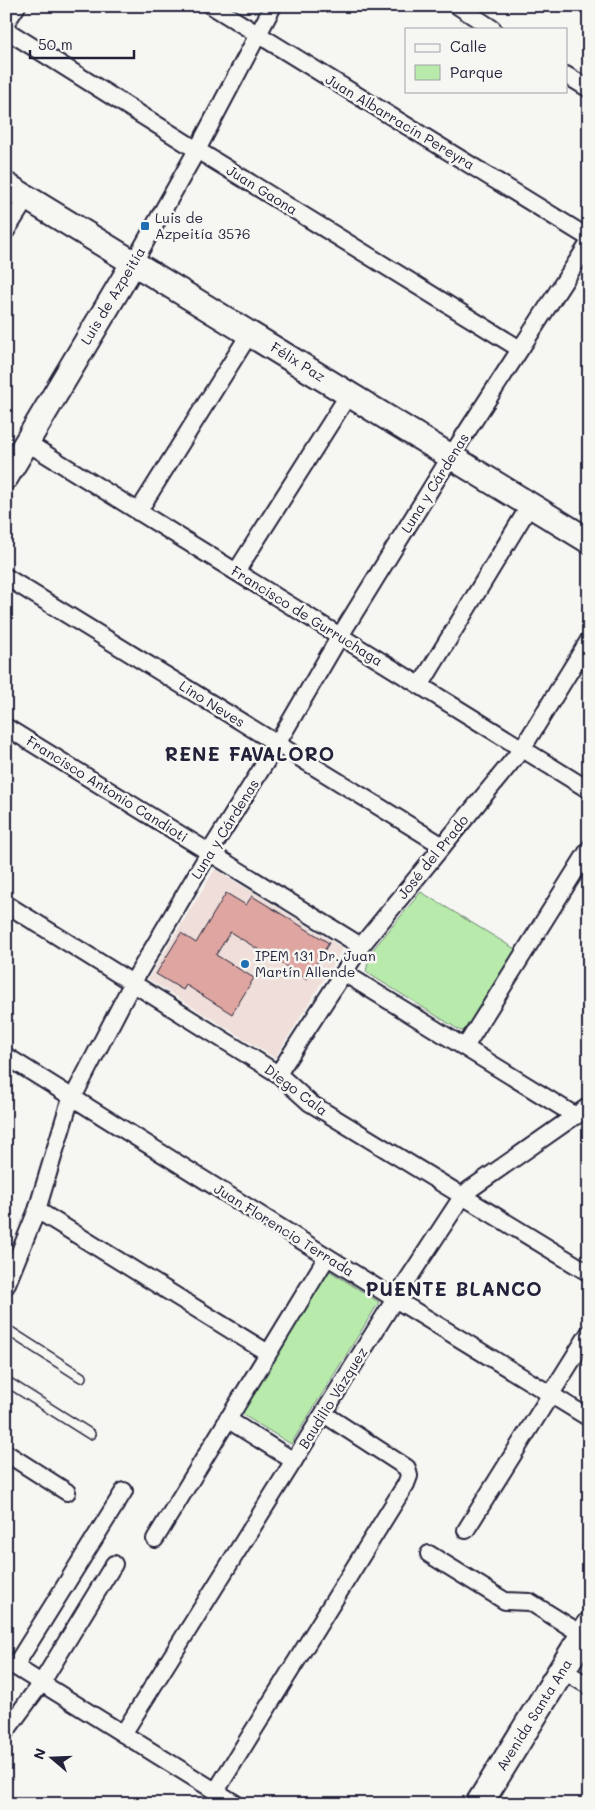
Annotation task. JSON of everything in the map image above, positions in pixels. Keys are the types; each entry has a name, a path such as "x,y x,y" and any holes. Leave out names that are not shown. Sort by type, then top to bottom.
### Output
{"main road":[{"name":"Félix Paz","path":"6,185 589,541"},
{"name":"Luis de Azpeitía","path":"6,477 134,262"},
{"name":"Avenida Santa Ana","path":"483,1802 586,1630"}],"street":[{"path":"6,23 17,6"},
{"name":"Juan Albarracín Pereyra","path":"212,6 589,238"},
{"name":"Luis de Azpeitía","path":"134,262 197,150 272,6"},
{"path":"458,6 492,28"},
{"name":"Juan Gaona","path":"6,30 520,349"},
{"path":"568,76 589,89"},
{"path":"6,232 27,198"},
{"name":"Luna y Cárdenas","path":"6,1286 37,1210 64,1118 72,1098 133,982 340,636 451,456 589,243"},
{"path":"138,512 250,333"},
{"path":"236,572 349,394"},
{"name":"Francisco de Gurruchaga","path":"26,442 589,790"},
{"path":"420,686 530,505"},
{"name":"Lino Neves","path":"6,577 443,846"},
{"name":"José del Prado","path":"278,1074 361,946 522,749 589,640"},
{"name":"Francisco Antonio Candioti","path":"6,727 361,946"},
{"path":"465,1047 589,849"},
{"name":"Diego Cala","path":"6,904 278,1074 303,1098 589,1273"},
{"path":"344,973 465,1047 583,1111"},
{"name":"Juan Florencio Terrada","path":"6,1056 589,1418"},
{"name":"Baudilio Vázquez","path":"124,1734 395,1299 462,1197 469,1190 583,1111"},
{"path":"37,1210 268,1353"},
{"path":"155,1539 327,1257"},
{"path":"466,1530 589,1333"},
{"path":"216,1791 406,1484 409,1476 407,1468 399,1462 324,1414"},
{"path":"227,1420 294,1461"},
{"path":"6,1453 67,1492"},
{"path":"124,1490 11,1663 236,1804"},
{"path":"429,1554 505,1602 530,1602 586,1630"},
{"path":"6,1731 42,1682 114,1564"},
{"path":"562,1670 589,1686"}],"lane":[{"path":"6,1329 81,1377"},
{"path":"6,1381 90,1434"}],"shaded area":[{"name":"IPEM 131 Dr. Juan Martín Allende","path":"215,869 343,948 275,1058 148,979"}],"green space":[{"path":"421,892 520,952 471,1029 461,1031 366,972 370,953"},
{"path":"328,1270 379,1302 291,1444 240,1413"}],"building":[{"path":"226,893 246,905 252,896 329,943 307,979 230,932 216,955 254,978 232,1014 186,985 183,990 156,974 181,933 196,943"}],"place":[{"name":"Luis de Azpeitía 3576","path":"145,226"},
{"name":"IPEM 131 Dr. Juan Martín Allende","path":"245,964"}],"district":[{"name":"RENE FAVALORO","path":"250,754"},
{"name":"PUENTE BLANCO","path":"454,1289"}]}
